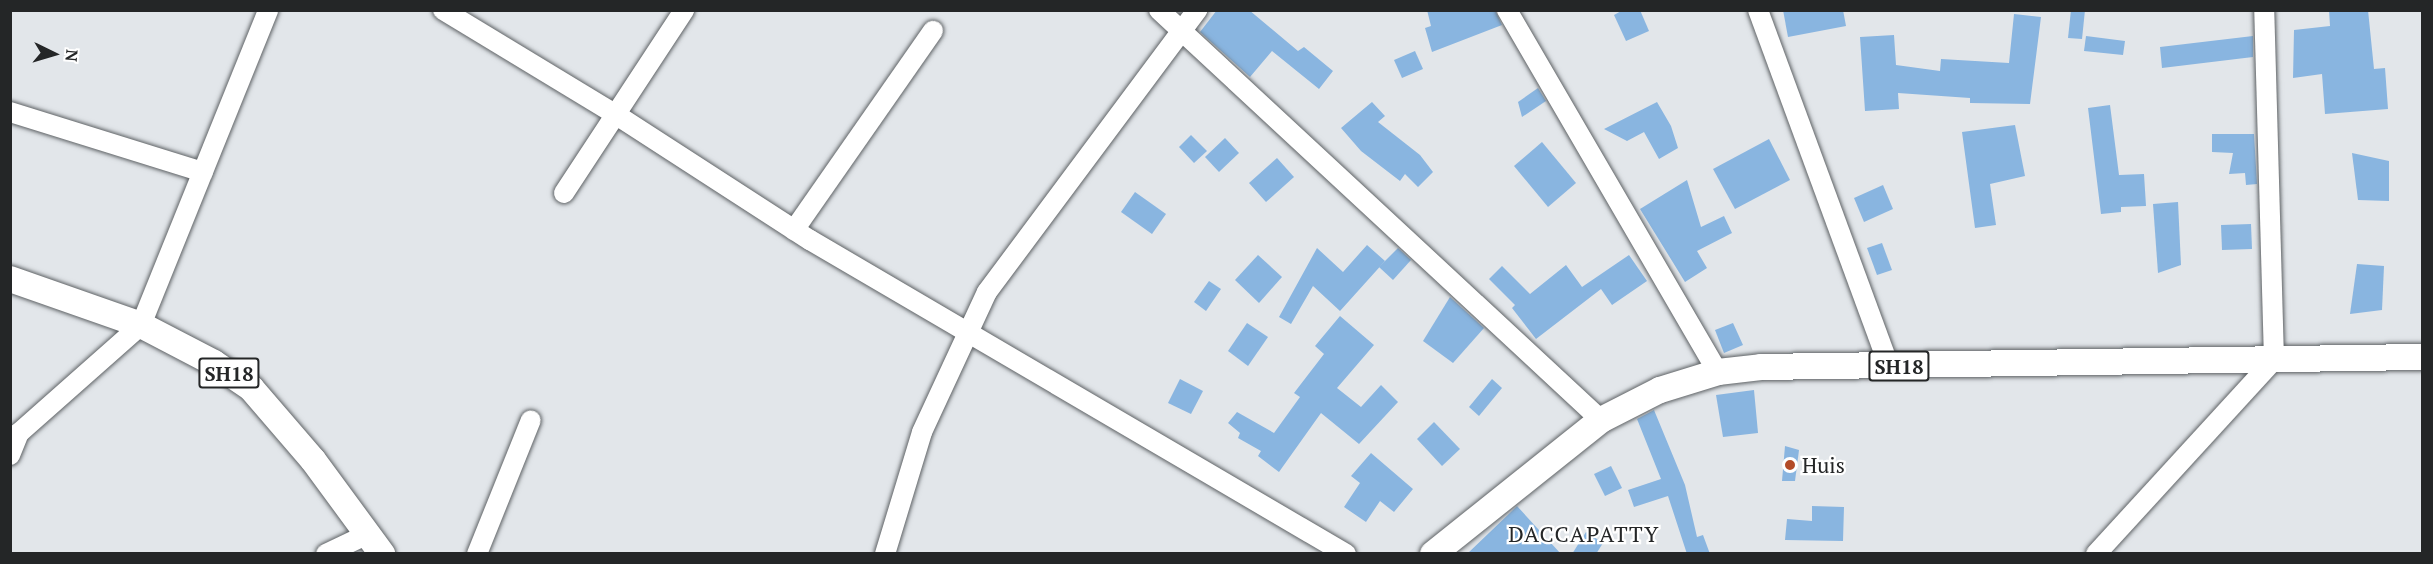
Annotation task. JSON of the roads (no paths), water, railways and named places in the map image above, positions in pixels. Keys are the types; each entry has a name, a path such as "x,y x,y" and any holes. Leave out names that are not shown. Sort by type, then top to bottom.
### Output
{"main road":[{"name":"SH18","path":"10,279 141,325 214,363 250,388 313,460 374,544"},
{"name":"SH18","path":"1433,554 1601,420 1660,390 1718,372 1761,367 2422,357"}],"street":[{"path":"10,455 19,433 141,325 268,10"},
{"path":"443,10 615,114 794,230 969,330 1346,554"},
{"path":"564,193 684,10"},
{"path":"1159,10 1601,420"},
{"path":"885,554 922,432 987,292 1197,10"},
{"path":"1507,10 1718,372"},
{"path":"1758,10 1889,366"},
{"path":"2096,554 2274,360 2264,10"},
{"path":"794,230 933,31"},
{"path":"10,112 203,172"},
{"path":"477,554 531,420"},
{"path":"326,554 374,544"}],"place":[{"name":"Huis","path":"1790,465"}],"district":[{"name":"DACCAPATTY","path":"1584,534"}]}
